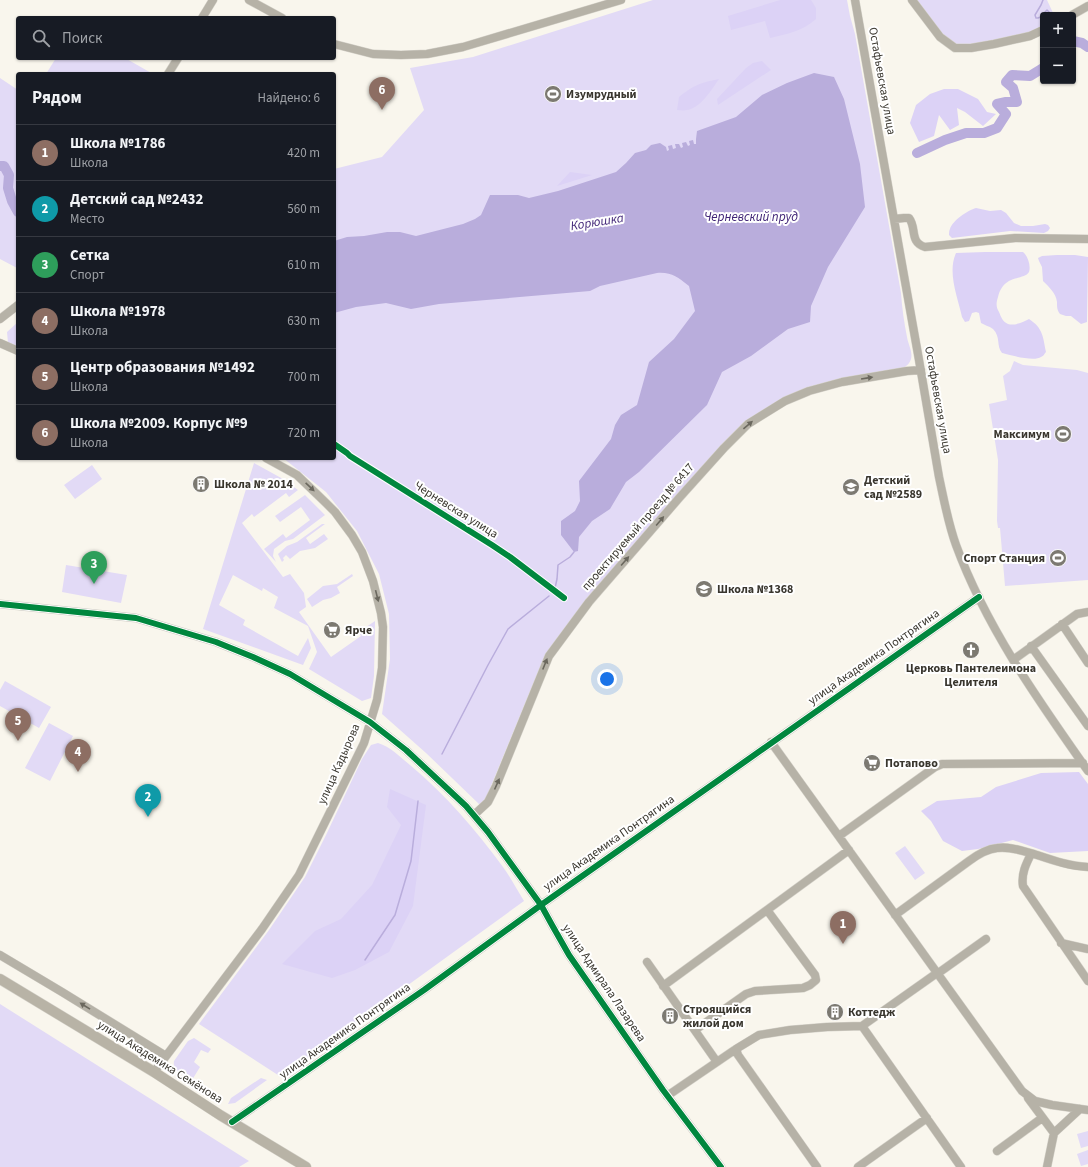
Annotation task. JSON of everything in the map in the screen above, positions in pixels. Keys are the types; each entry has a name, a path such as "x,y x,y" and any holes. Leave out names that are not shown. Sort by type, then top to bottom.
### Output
{"main road":[{"name":"улица Академика Семёнова","path":"0,979 154,1072 303,1165"}],"street":[{"path":"203,16 213,0"},
{"path":"249,0 278,16"},
{"path":"336,45 373,54 427,54 463,46 621,0"},
{"name":"Остафьевская улица","path":"855,0 946,513 957,548 979,597 1013,660 1088,771"},
{"path":"912,0 940,37 955,48 970,48 994,44 1030,36 1040,31"},
{"path":"1076,13 1088,6"},
{"path":"169,72 177,60"},
{"path":"894,219 908,218 912,222 915,239 919,244 925,247 1015,238 1088,239"},
{"path":"0,319 16,307"},
{"path":"0,343 16,350"},
{"name":"проектируемый проезд № 6417","path":"474,815 488,802 496,786 549,656 589,602 680,497 724,448 748,424 785,401 796,396 842,382 921,370"},
{"name":"улица Кадырова","path":"154,1072 262,929 299,875 364,743 377,700 382,668 383,627 374,582 362,552 340,518 326,503 297,475 270,460"},
{"name":"улица Академика Понтрягина","path":"232,1122 424,990 771,742 979,597"},
{"name":"улица Адмирала Лазарева","path":"0,604 136,618 216,642 290,674 370,722 408,751 449,789 488,832 541,905 569,955 667,1096 721,1167"},
{"path":"1013,660 1077,614 1088,612"},
{"path":"1062,624 1088,663"},
{"path":"1031,646 1088,726"},
{"path":"771,742 1022,1091 1054,1133"},
{"path":"839,836 935,767 942,764 1083,764"},
{"path":"895,915 979,854 997,848 1016,849 1077,866 1088,867"},
{"path":"663,986 849,850"},
{"path":"1031,854 1027,861 1022,878 1023,886 1088,981"},
{"path":"695,1030 746,994 755,991 803,988 816,980 815,975 767,910"},
{"path":"667,1096 759,1035 782,1031 827,1027 862,1026 986,939"},
{"path":"1061,943 1088,949"},
{"path":"0,954 166,1056"},
{"path":"647,962 717,1062"},
{"path":"862,1026 961,1167"},
{"path":"736,1049 738,1055 817,1167"},
{"path":"1022,1091 1035,1101 1084,1110"},
{"path":"1047,1167 1054,1133 1084,1110"},
{"path":"858,1167 927,1118"},
{"path":"997,1151 1042,1118"}],"shaded area":[{"path":"653,0 847,0 855,34 911,354 910,362 903,368 835,380 808,388 748,420 579,610 545,655 484,803 479,804 426,753 382,714 390,659 389,614 379,574 357,531 326,492 286,460 336,460 336,168 382,157 424,110 410,68 473,57"},
{"path":"780,0 811,0 816,8 816,19 800,29 770,38 765,21 731,30 728,16"},
{"path":"912,0 1047,0 1053,12 1040,12 1040,31 955,48"},
{"path":"55,60 128,60 150,72 47,72"},
{"path":"762,61 771,70 718,105 717,99 746,68 753,63"},
{"path":"0,78 16,89 16,267 0,259"},
{"path":"719,79 706,98 697,106 692,109 677,110 679,97 684,93 698,85"},
{"path":"944,89 958,89 978,99 987,112 996,114 983,126 965,112 957,108 959,125 950,130 939,115 934,136 919,142 910,123 916,105 930,94"},
{"path":"570,172 592,175 557,186"},
{"path":"976,208 990,211 1001,210 1006,213 1014,223 1021,226 1045,224 1050,228 1044,233 1010,231 952,238 949,235 951,226 965,213"},
{"path":"1023,252 1028,259 1029,272 1026,275 1005,284 998,297 997,307 1002,319 1008,324 1016,324 1029,319 1034,322 1042,333 1046,352 1042,357 1033,359 1002,353 999,347 997,335 993,329 981,323 979,313 972,313 969,321 965,322 962,317 953,277 956,253"},
{"path":"1057,255 1088,257 1087,322 1081,324 1071,316 1060,314 1052,290 1043,281 1042,267 1038,258 1042,256"},
{"path":"16,324 16,346 8,343 7,332"},
{"path":"1014,361 1023,365 1077,370 1088,373 1088,580 1005,586 1000,528 998,528 997,521 998,460 989,404 1007,400 1003,376 1010,371"},
{"path":"254,463 283,479 298,490 289,497 286,493 254,517 252,514 242,523 283,577 290,574 304,593 306,607 299,612 331,657 361,636 359,632 375,621 374,676 371,698 362,701 309,669 317,652 308,626 274,608 278,597 263,588 262,591 233,575 219,605 245,620 243,625 298,656 308,638 311,648 303,665 203,629"},
{"path":"92,465 102,479 75,499 64,485"},
{"path":"305,495 325,515 293,539 285,541 274,549 273,556 276,562 264,549 283,534 286,538 310,520 301,507 280,522 275,516"},
{"path":"322,524 325,524 306,538 310,544 324,534 328,539 315,548 300,551 290,559 286,555 282,562 278,554 287,546 297,542"},
{"path":"66,565 127,575 121,603 62,592"},
{"path":"352,574 353,576 337,587 340,593 323,600 312,607 307,599 323,586 337,584"},
{"path":"5,681 51,707 39,728 0,706 0,690"},
{"path":"49,723 73,736 50,781 25,768"},
{"path":"378,743 391,750 423,776 460,813 509,875 524,901 281,1077 199,1024 269,930 305,877 362,759 371,745"},
{"path":"1079,772 1088,784 1088,851 1050,853 1013,840 978,849 962,851 943,841 931,821 921,811 937,801 981,797 996,787 1041,773"},
{"path":"390,789 426,805 413,906 389,952 355,970 332,978 282,964 315,931 341,919 372,885 401,825 387,807"},
{"path":"905,846 925,873 915,880 895,853"},
{"path":"0,1004 249,1161 239,1167 0,1167"},
{"path":"194,1038 211,1049 208,1053 201,1050 194,1062 200,1067 192,1080 177,1070 174,1061 188,1041"},
{"path":"261,1078 267,1080 235,1103 228,1104 231,1098"},
{"path":"1088,1131 1088,1146 1081,1148 1077,1134"},
{"path":"1088,1150 1088,1164 1081,1166 1077,1154"}],"water":[{"name":"Черневский пруд","path":"814,73 834,77 844,99 860,164 865,207 828,267 811,306 810,322 788,329 751,356 722,372 707,405 639,472 626,482 610,509 592,521 579,537 578,551 574,552 561,535 561,521 575,511 580,501 579,481 611,439 615,425 621,415 637,405 649,362 674,339 695,311 689,286 667,273 657,273 600,286 590,291 439,304 411,309 386,303 356,307 336,312 336,240 347,237 387,232 400,232 416,236 463,224 475,219 481,215 490,195 518,195 529,198 558,191 616,172 635,153 646,150 651,145 660,143 666,147 667,151 669,150 668,146 672,145 673,149 676,148 675,144 679,144 681,148 683,147 682,143 686,142 688,146 690,145 689,141 693,140 694,144 696,144 697,131 736,117 762,95 787,83"}],"waterway":[{"path":"1040,17 1036,18 1035,15 1043,0"},
{"path":"1045,12 1047,10 1049,12"},
{"path":"1076,42 1082,43 1088,47"},
{"name":"Корюшка","path":"917,153 945,140 966,133 984,133 997,128 1006,114 997,104 1017,102 1013,88 1006,82 1012,75 1030,76 1040,70"},
{"name":"Корюшка","path":"0,166 4,166 9,175 8,188 16,208"},
{"path":"555,588 558,565 570,557 574,552"},
{"path":"442,754 508,629 549,596"},
{"path":"365,960 395,915 411,861 418,801"}],"cycle path":[{"name":"Черневская улица","path":"336,445 350,456 510,557 564,598"},
{"path":"232,1122 424,990 541,905 979,597"},
{"path":"0,604 136,618 216,642 290,674 370,722 406,750 466,806 488,832 541,905 569,955 663,1090 721,1167"}],"place":[{"name":"Изумрудный","path":"553,94"},
{"name":"Школа №2009. Корпус №9","path":"382,110"},
{"name":"Максимум","path":"1063,434"},
{"name":"Школа № 2014","path":"201,484"},
{"name":"Детский сад №2589","path":"851,487"},
{"name":"Спорт Станция","path":"1058,558"},
{"name":"Сетка","path":"94,584"},
{"name":"Школа №1368","path":"704,589"},
{"name":"Ярче","path":"332,630"},
{"name":"Церковь Пантелеимона Целителя","path":"971,650"},
{"name":"Центр образования №1492","path":"18,741"},
{"name":"Потапово","path":"872,763"},
{"name":"Школа №1978","path":"78,772"},
{"name":"Детский сад №2432","path":"148,817"},
{"name":"Школа №1786","path":"843,944"},
{"name":"Коттедж","path":"835,1012"},
{"name":"Строящийся жилой дом","path":"670,1016"}]}
